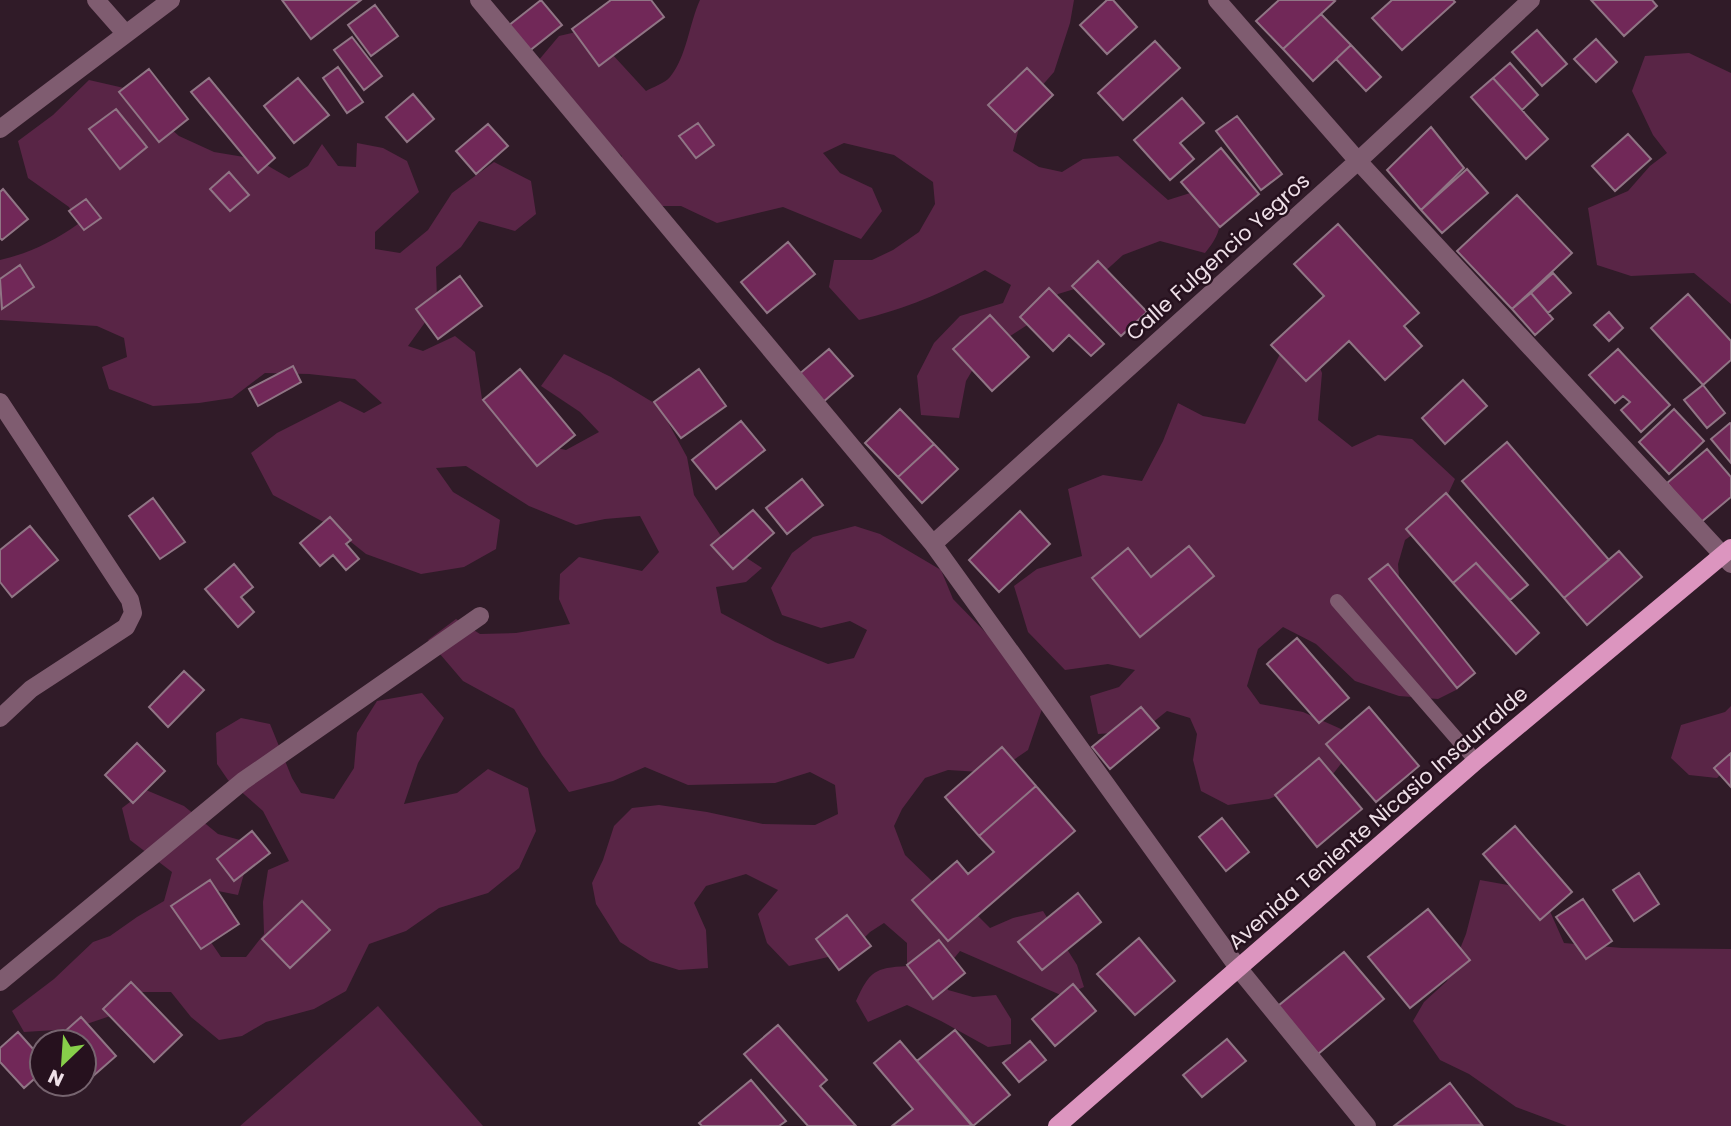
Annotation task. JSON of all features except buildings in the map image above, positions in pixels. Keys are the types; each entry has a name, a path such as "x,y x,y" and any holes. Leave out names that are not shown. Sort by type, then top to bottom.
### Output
{"main road":[{"name":"Avenida Teniente Nicasio Insaurralde","path":"1057,1126 1476,761 1728,556"}],"street":[{"path":"96,0 125,33"},
{"path":"0,129 171,0"},
{"path":"479,0 933,544 1238,969 1367,1126"},
{"path":"1217,0 1358,161 1728,556"},
{"name":"Calle Fulgencio Yegros","path":"933,544 1358,161 1531,0"},
{"path":"0,402 130,600 133,613 126,627 30,689 0,718"},
{"path":"0,982 243,781 480,616"}],"lane":[{"path":"1337,601 1476,761"}],"shaded area":[{"path":"700,0 1074,0 1070,23 1054,72 1025,105 1013,151 1039,167 1062,172 1083,159 1118,156 1168,200 1203,189 1218,213 1217,236 1205,253 1160,241 1123,255 1091,284 1058,294 1035,320 982,354 966,381 959,418 921,415 917,376 934,343 960,316 1003,303 1011,285 985,270 924,300 859,320 829,287 834,260 872,260 893,250 919,232 935,204 933,182 894,155 844,143 823,153 840,173 872,188 882,211 861,239 783,207 717,223 681,206 645,206 619,181 622,156 582,121 538,61 559,36 589,29 646,91 668,79 676,69"},
{"path":"1689,53 1731,73 1731,304 1694,273 1631,276 1597,265 1588,208 1628,191 1650,166 1667,153 1653,135 1632,91 1645,56"},
{"path":"89,80 124,88 179,136 214,152 256,159 289,178 308,166 322,144 338,166 356,167 357,143 383,148 407,161 419,192 375,232 375,249 400,253 428,230 452,193 494,162 531,181 536,214 515,231 479,221 461,247 436,267 437,300 408,346 423,351 455,336 475,352 482,399 524,441 566,450 599,432 580,412 541,386 564,354 611,377 659,406 687,457 694,495 727,545 762,568 746,582 716,587 721,613 775,642 828,664 854,658 867,630 850,621 821,628 782,615 771,588 792,553 813,537 855,526 880,534 941,570 953,599 991,638 1042,709 1028,750 1012,761 980,772 948,770 925,778 902,809 894,826 905,855 933,882 966,904 990,928 1013,918 1043,911 1077,965 1084,987 1063,996 960,951 942,973 948,990 973,997 996,995 1011,1019 1011,1044 988,1047 907,1005 868,1022 856,1001 874,973 887,968 907,966 907,943 884,923 870,932 850,952 789,966 767,943 758,914 778,890 746,874 706,886 694,903 706,930 708,968 679,970 650,961 620,942 596,904 592,883 614,826 632,808 659,805 763,824 815,825 838,814 835,785 810,772 775,783 688,785 645,767 613,781 569,792 514,709 463,681 428,640 456,619 480,634 516,633 570,624 559,599 560,574 579,557 642,571 659,552 640,516 576,525 529,506 466,466 436,468 453,492 500,520 496,549 464,567 421,574 366,554 331,526 273,495 251,453 277,433 340,401 364,413 382,403 355,379 265,373 232,398 153,406 109,389 102,367 127,357 124,338 97,326 0,320 0,260 41,246 78,224 69,207 28,178 18,141 53,115"},
{"path":"1308,339 1322,373 1318,420 1352,447 1378,435 1412,439 1455,479 1438,516 1405,540 1398,564 1400,590 1450,658 1458,689 1438,699 1399,696 1355,681 1316,644 1283,627 1258,649 1247,686 1260,704 1303,712 1341,729 1347,756 1333,774 1269,799 1228,805 1201,791 1193,760 1197,734 1190,718 1167,711 1142,731 1098,734 1090,696 1119,687 1135,670 1108,664 1065,670 1028,632 1014,586 1037,569 1082,556 1068,489 1103,475 1142,481 1163,441 1178,403 1203,416 1245,424 1285,344"},
{"path":"422,693 444,718 418,763 404,804 457,793 488,769 528,788 536,831 519,868 488,893 439,908 406,931 369,944 346,991 314,1009 266,1022 242,1036 219,1040 191,1017 171,992 139,992 122,1012 75,1028 28,1028 28,1032 24,1032 12,1011 54,979 93,942 110,936 164,901 172,872 130,840 122,808 146,790 184,806 218,834 240,840 245,870 238,895 208,889 200,926 221,957 246,957 264,934 263,902 268,870 289,861 263,811 228,780 217,764 216,733 241,718 270,724 301,793 334,799 354,768 357,733 377,701"},
{"path":"1731,706 1731,764 1717,778 1689,775 1671,758 1681,725 1725,712"},
{"path":"1480,880 1541,891 1564,943 1622,948 1731,949 1731,1126 1567,1126 1516,1107 1469,1074 1440,1060 1413,1021 1424,1002 1447,981 1466,934"},
{"path":"378,1006 483,1126 240,1126"}]}
